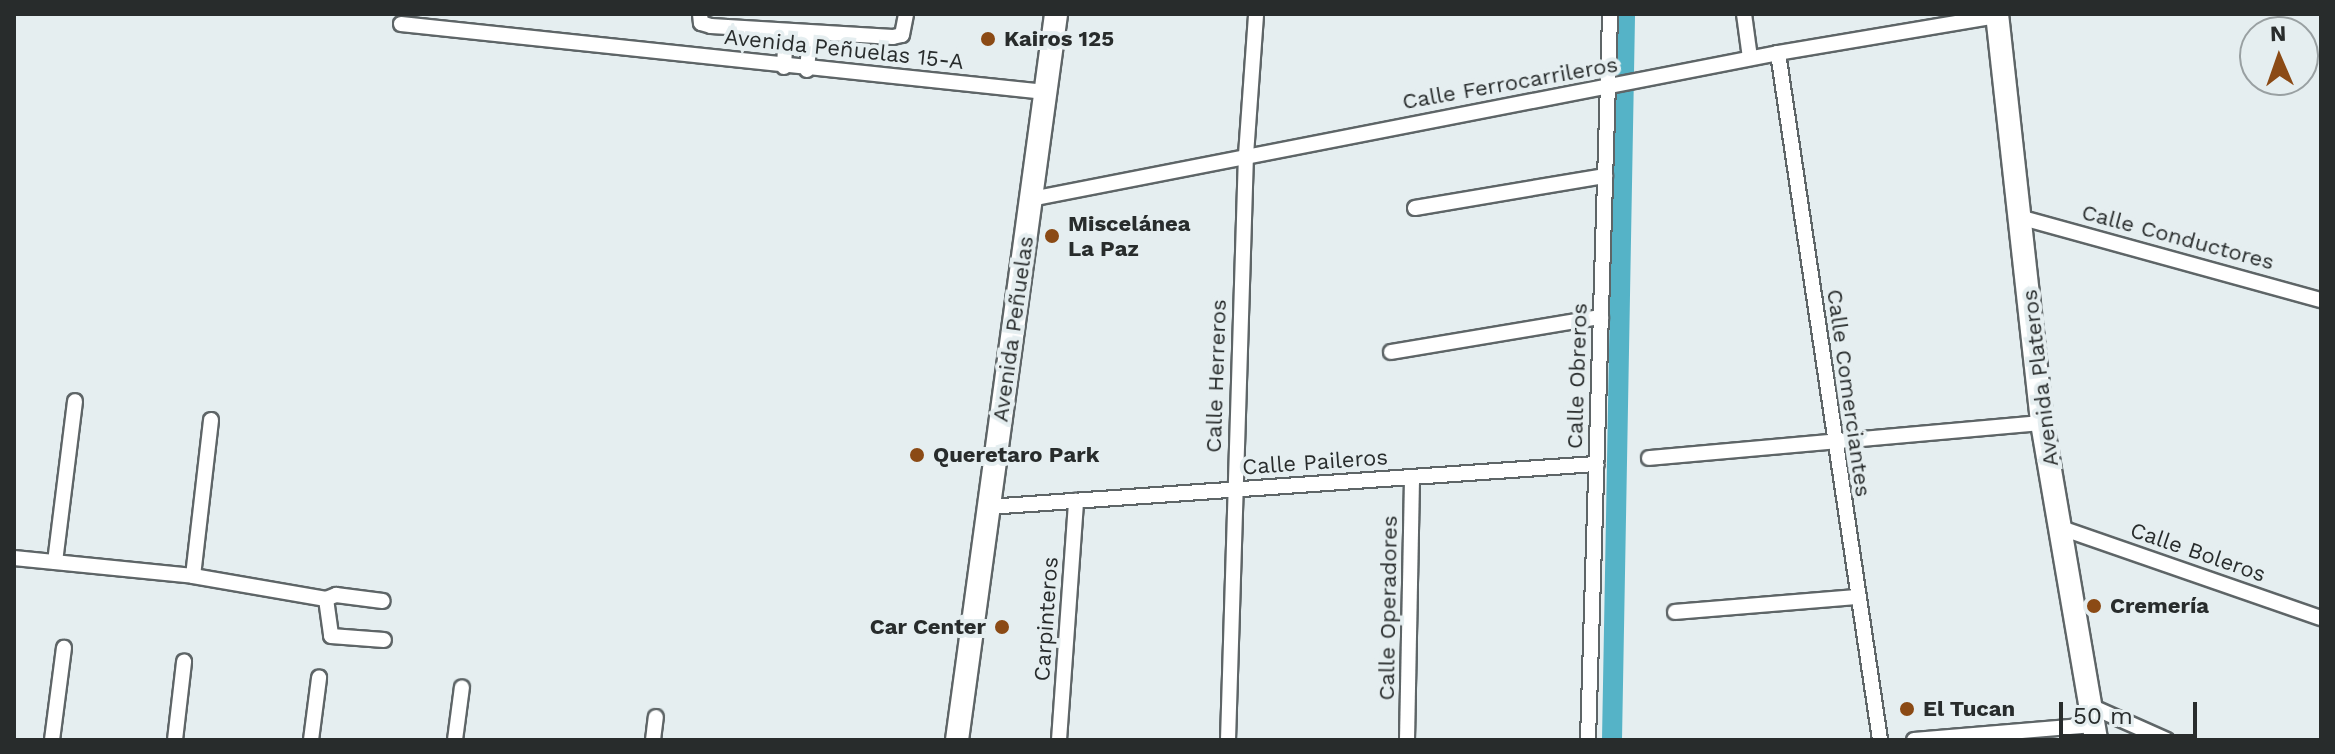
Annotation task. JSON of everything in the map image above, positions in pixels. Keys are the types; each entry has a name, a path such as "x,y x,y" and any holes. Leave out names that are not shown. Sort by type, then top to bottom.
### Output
{"street":[{"path":"700,14 701,23 711,26 893,37 902,35 906,14"},
{"name":"Avenida Peñuelas","path":"957,740 1056,14"},
{"name":"Calle Herreros","path":"1228,740 1233,490 1246,155 1256,14"},
{"name":"Calle Obreros","path":"1588,740 1605,176 1614,86 1610,14"},
{"path":"1744,14 1750,58"},
{"name":"Calle Ferrocarrileros","path":"1031,199 1750,58 1997,15"},
{"name":"Avenida Plateros","path":"1997,15 2023,218 2042,423 2092,723"},
{"name":"Avenida Peñuelas 15-A","path":"401,24 463,20 484,22 807,70 1045,92"},
{"path":"784,67 786,32"},
{"path":"807,70 810,34"},
{"name":"Calle Comerciantes","path":"1778,53 1833,442 1880,740"},
{"path":"1415,208 1605,176"},
{"name":"Calle Conductores","path":"2023,218 2321,300"},
{"path":"1391,352 1601,317"},
{"path":"55,562 75,401"},
{"path":"193,576 211,420"},
{"path":"1649,458 2042,423"},
{"name":"Calle Paileros","path":"988,507 1596,464"},
{"name":"Calle Operadores","path":"1407,740 1412,477"},
{"name":"Carpinteros","path":"1059,740 1076,501"},
{"name":"Calle Boleros","path":"2061,528 2321,618"},
{"path":"14,558 193,576 326,599 336,595 383,601"},
{"path":"1675,612 1858,597"},
{"path":"326,599 331,636 384,640"},
{"path":"52,740 64,648"},
{"path":"175,740 184,662"},
{"path":"311,740 319,678"},
{"path":"455,740 462,687"},
{"path":"653,740 656,717"},
{"path":"1914,740 2092,723 2167,740"}],"waterway":[{"path":"1612,740 1625,14"}],"place":[{"name":"Kairos 125","path":"988,39"},
{"name":"Miscelánea La Paz","path":"1052,236"},
{"name":"Queretaro Park","path":"917,455"},
{"name":"Cremería","path":"2094,606"},
{"name":"Car Center","path":"1002,627"},
{"name":"El Tucan","path":"1907,709"}]}
